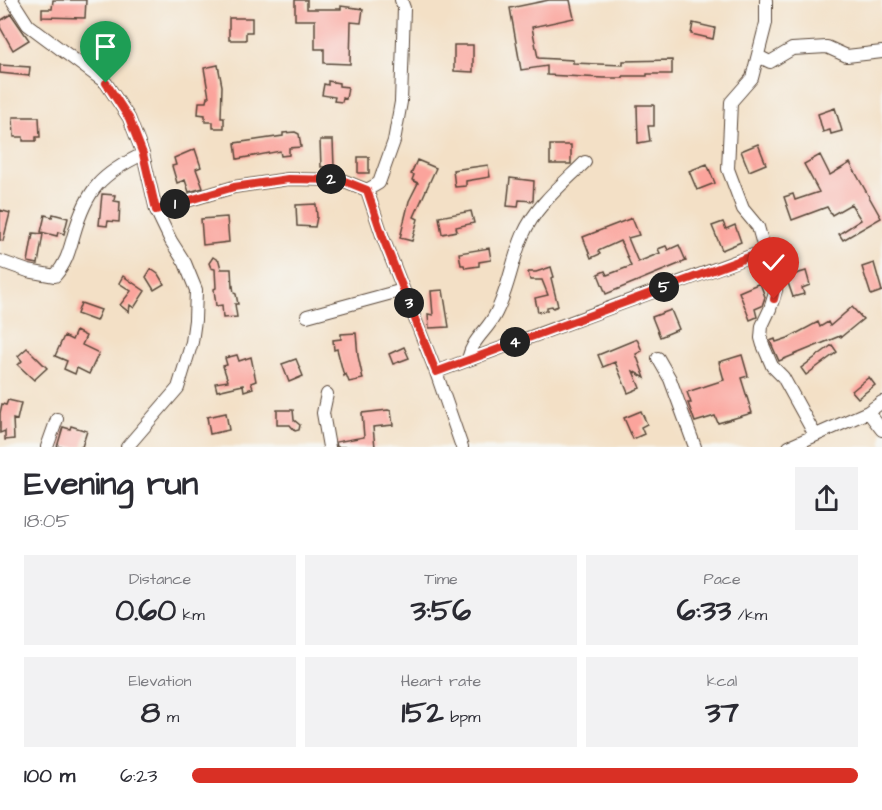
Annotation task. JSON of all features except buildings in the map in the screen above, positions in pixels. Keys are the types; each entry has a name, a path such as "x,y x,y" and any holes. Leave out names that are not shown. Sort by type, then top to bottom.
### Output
{"street":[{"path":"12,0 28,25 106,83 129,118 143,154 156,210 185,263 196,290 195,320 187,364 178,388 127,447"},
{"path":"367,190 379,183 383,174 394,141 401,102 404,8 401,0"},
{"path":"766,0 766,23 753,78 731,102 728,169 743,208 758,227 776,290 762,326 761,338 771,366 783,377 815,435"},
{"path":"758,56 770,62 792,49 827,47 847,56 882,52"},
{"path":"0,261 28,272 55,276 65,264 80,214 89,194 105,177 121,165 143,154"},
{"path":"468,359 472,344 496,314 517,252 531,220 547,200 585,162"},
{"path":"156,210 234,187 288,179 342,180 367,190 462,447"},
{"path":"436,372 765,251"},
{"path":"307,316 403,290"},
{"path":"658,358 670,379 694,447"},
{"path":"327,394 323,413 329,447"},
{"path":"789,447 868,412 882,402"},
{"path":"868,412 882,430"},
{"path":"47,447 57,419"}],"route":[{"path":"106,83 129,118 143,154 156,210 234,187 288,179 342,180 367,190 383,238 436,372 765,251 776,290 774,299"}]}
